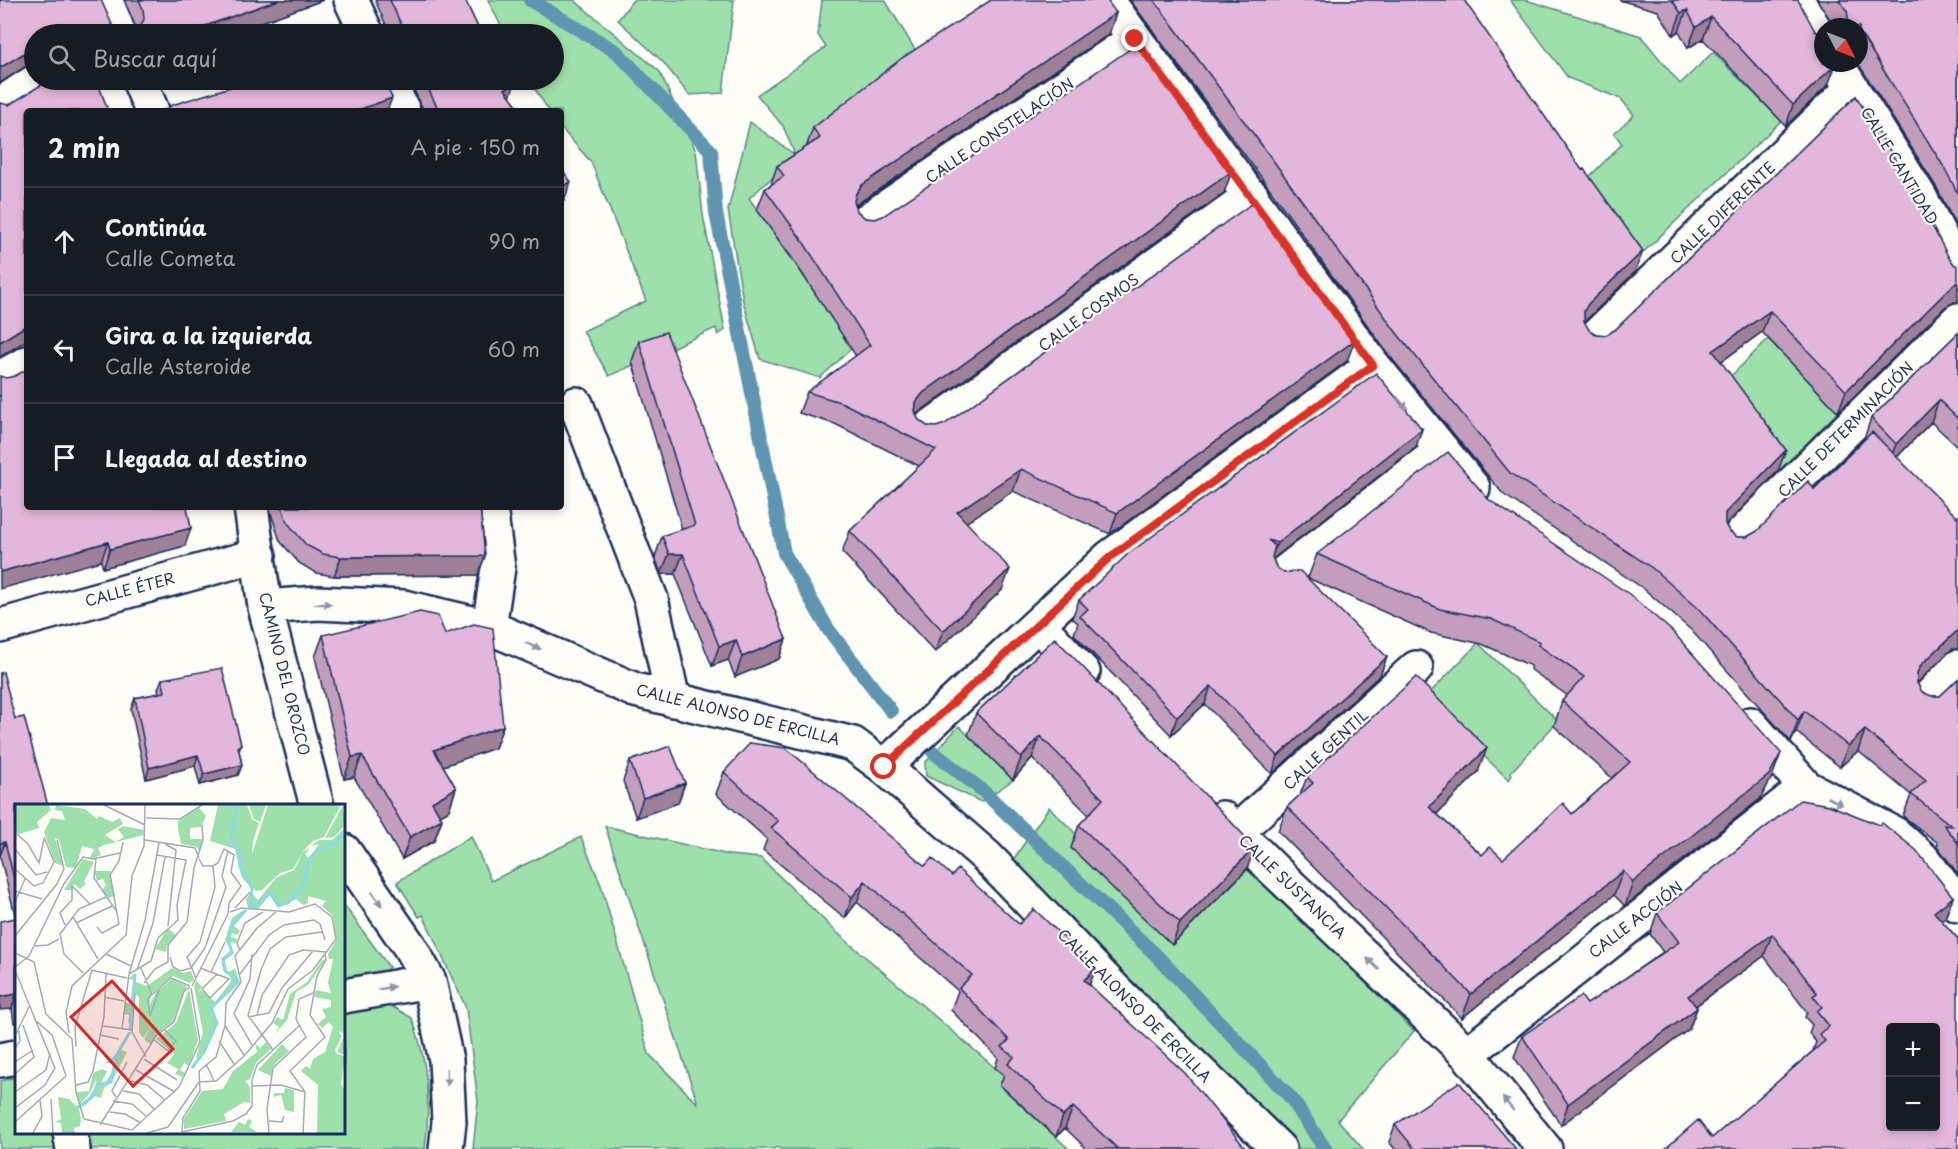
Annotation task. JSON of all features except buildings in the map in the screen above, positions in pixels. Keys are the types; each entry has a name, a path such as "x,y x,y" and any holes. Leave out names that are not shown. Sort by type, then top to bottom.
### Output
{"street":[{"path":"351,0 362,24"},
{"path":"1107,0 1373,365 1490,508"},
{"path":"1797,0 1814,27"},
{"name":"CALLE CONSTELACIÓN","path":"865,222 1135,39"},
{"name":"CALLE CANTIDAD","path":"1844,76 1920,197 1958,271"},
{"name":"CALLE DIFERENTE","path":"1594,338 1844,76"},
{"path":"0,105 24,88"},
{"path":"143,90 151,108"},
{"path":"393,90 402,108"},
{"name":"CALLE COSMOS","path":"926,430 1252,196"},
{"name":"CALLE DETERMINACIÓN","path":"1735,540 1958,320"},
{"path":"0,378 24,365"},
{"path":"884,767 1110,557 1373,365"},
{"path":"576,404 651,599 673,700"},
{"path":"1284,573 1442,450"},
{"name":"CAMINO DEL OROZCO","path":"252,510 265,607 316,804"},
{"path":"489,627 498,568 490,510"},
{"name":"CALLE ÉTER","path":"0,626 259,555"},
{"name":"CALLE ALONSO DE ERCILLA","path":"265,607 318,603 404,607 489,627 635,690 853,744 884,767 987,858 1115,990 1279,1149"},
{"path":"1038,624 1104,694"},
{"name":"CALLE GENTIL","path":"1236,832 1416,668"},
{"path":"1927,699 1958,668"},
{"path":"1730,702 1806,787 1895,834 1922,858 1958,905"},
{"name":"CALLE ACCIÓN","path":"1467,1054 1806,787"},
{"name":"CALLE SUSTANCIA","path":"1203,798 1467,1054 1545,1149"},
{"path":"345,852 410,947 429,981 446,1060 449,1122 446,1149"},
{"path":"345,996 429,981"},
{"path":"0,1060 15,1057"},
{"path":"70,1134 73,1149"}],"green space":[{"path":"488,0 574,0 659,71 696,151 703,215 725,330 718,335 716,328 609,376 583,331 646,301 591,162 564,131 564,108 547,108 535,90 564,90 564,24 500,24"},
{"path":"633,0 734,0 723,93 689,95 663,62 618,20"},
{"path":"822,0 885,0 922,61 796,157 749,198 853,347 820,378 760,359 743,301 728,210 750,122 795,155 783,126 757,95 826,47 818,35"},
{"path":"1510,0 1526,0 1641,36 1680,84 1713,52 1781,121 1630,265 1576,190 1622,144 1614,133 1634,115 1621,99 1568,78"},
{"path":"1768,339 1838,412 1778,472 1718,389"},
{"path":"1478,643 1558,721 1511,772 1509,780 1424,699"},
{"path":"959,726 1013,780 981,802 926,776 925,763"},
{"path":"1049,807 1080,838 1172,945 1250,867 1414,1031 1338,1120 1363,1149 1299,1149 1011,863"},
{"path":"605,826 729,855 761,858 834,930 1007,1078 1000,1086 1069,1149 780,1149 777,1147 772,1149 473,1149 478,1101 466,1008 423,915 419,917 397,882 471,836 491,881 581,837 601,885 649,1054 698,1104"},
{"path":"345,906 389,967 383,974 345,980"},
{"path":"386,1003 412,1018 422,1050 427,1082 428,1115 425,1149 0,1149 0,1081 15,1077 15,1134 345,1134 345,1006"}],"waterway":[{"path":"530,0 617,52 711,151 716,213 784,553 828,629 891,711"},
{"path":"933,752 983,791 1157,956 1291,1098 1325,1149"}],"route":[{"path":"884,767 1110,557 1373,365 1252,196 1135,39"}]}
